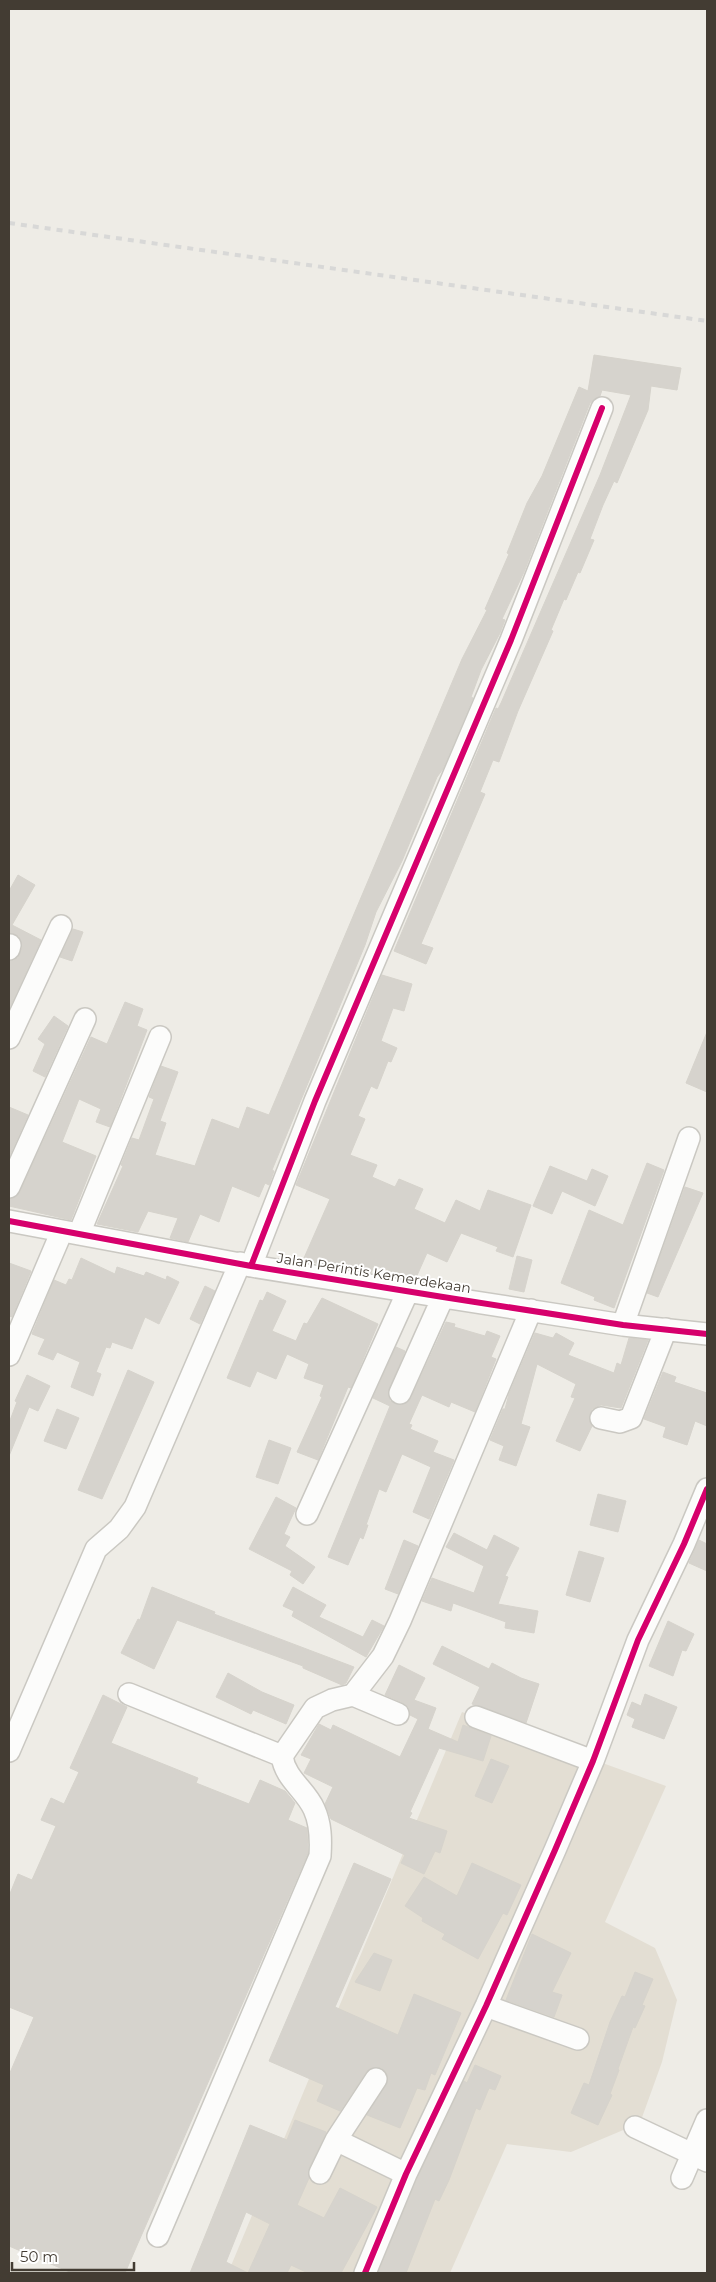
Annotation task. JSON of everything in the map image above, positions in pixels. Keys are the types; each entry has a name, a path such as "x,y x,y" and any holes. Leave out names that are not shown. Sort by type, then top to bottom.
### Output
{"street":[{"path":"9,1751 96,1549 118,1529 135,1506 245,1265 511,640 602,408"},
{"path":"9,1038 61,926"},
{"path":"9,1187 85,1019"},
{"path":"9,1355 70,1232 160,1037"},
{"path":"623,1325 689,1138"},
{"name":"Jalan Perintis Kemerdekaan","path":"9,1221 245,1265 623,1325 666,1328 707,1334"},
{"path":"307,1514 408,1291"},
{"path":"400,1393 444,1297"},
{"path":"353,1695 383,1656 400,1621 531,1310"},
{"path":"601,1418 620,1422 630,1418 666,1328"},
{"path":"365,2273 406,2174 486,2006 592,1761 638,1640 684,1544 707,1489"},
{"path":"129,1694 282,1756"},
{"path":"158,2236 320,1856 320,1824 314,1808 284,1770 282,1756 315,1708 332,1700 353,1695 398,1714"},
{"path":"476,1716 592,1761"},
{"path":"486,2006 578,2039"},
{"path":"320,2173 336,2140 376,2079"},
{"path":"682,2178 700,2158 707,2120"},
{"path":"635,2127 700,2158"},
{"path":"336,2140 406,2174"}],"shaded area":[{"path":"462,1712 666,1786 605,1922 655,1948 677,2000 662,2062 640,2123 571,2152 507,2144 450,2273 228,2273"}],"building":[{"path":"594,355 681,368 677,390 651,386 648,410 617,483 614,481 603,505 590,539 594,540 580,573 578,572 566,600 564,599 551,630 553,631 518,711 499,762 493,760 480,792 485,794 421,944 433,948 426,964 394,951 496,708 498,709 501,703 600,475 631,395 602,390 600,396 590,403 524,572 502,619 505,620 500,633 481,670 471,697 473,698 402,861 376,912 365,945 272,1170 274,1171 269,1185 265,1183 259,1197 232,1186 219,1222 200,1214 188,1242 170,1238 178,1218 148,1211 138,1232 97,1224 123,1166 121,1165 132,1138 139,1140 154,1099 149,1097 161,1066 178,1072 160,1121 166,1123 155,1155 195,1166 212,1119 239,1129 247,1107 269,1115 462,659 487,610 485,609 509,554 507,553 527,503 542,476 579,387 588,391"},
{"path":"18,875 35,885 12,925 41,940 9,1009 9,961 18,958 22,948 19,936 9,933 9,891"},
{"path":"73,929 83,932 72,961 60,957"},
{"path":"382,975 412,984 404,1011 393,1008 381,1041 397,1048 391,1062 388,1061 377,1089 371,1086 358,1116 365,1119 350,1155 377,1165 372,1177 395,1187 399,1179 423,1189 414,1209 445,1223 456,1200 480,1211 488,1190 531,1205 513,1257 496,1251 498,1247 461,1233 447,1262 427,1253 415,1280 374,1265 371,1273 320,1265 304,1258 330,1199 296,1185"},
{"path":"125,1002 143,1009 137,1026 147,1030 110,1127 96,1122 101,1109 79,1099 62,1142 96,1156 71,1220 9,1206 9,1199 16,1197 20,1192 91,1037 107,1044"},
{"path":"54,1016 68,1026 45,1077 33,1071 45,1044 38,1039"},
{"path":"707,1032 707,1092 686,1083"},
{"path":"9,1107 28,1115 9,1157"},
{"path":"647,1163 664,1170 614,1308 594,1300 595,1297 561,1283 589,1210 623,1225"},
{"path":"550,1166 587,1181 592,1169 608,1176 595,1206 562,1191 552,1214 533,1206"},
{"path":"685,1187 703,1193 658,1297 647,1293"},
{"path":"517,1256 532,1260 524,1292 509,1289"},
{"path":"81,1258 115,1274 117,1267 144,1276 146,1272 166,1280 167,1276 179,1282 159,1324 145,1317 132,1349 112,1342 110,1348 106,1347 96,1372 101,1374 93,1396 71,1387 80,1362 57,1352 53,1360 38,1354 45,1339 32,1334 54,1280 66,1285 69,1279 72,1280"},
{"path":"9,1263 31,1271 12,1317 9,1316"},
{"path":"205,1286 215,1291 200,1324 190,1319"},
{"path":"267,1292 286,1301 272,1331 296,1341 304,1323 307,1324 322,1298 378,1324 351,1388 348,1387 318,1460 297,1452 322,1397 320,1396 324,1385 304,1378 309,1364 287,1354 276,1379 257,1371 250,1387 227,1378 260,1300 263,1301"},
{"path":"446,1322 455,1324 454,1327 485,1336 487,1331 500,1336 491,1357 496,1359 475,1412 451,1402 449,1407 422,1395 409,1424 412,1425 410,1429 438,1441 433,1452 454,1460 429,1519 413,1512 431,1467 402,1454 386,1492 379,1489 363,1539 360,1537 348,1565 328,1557 390,1406 373,1398 396,1347 405,1351 388,1394 390,1401 401,1405 407,1403 411,1398"},
{"path":"535,1333 553,1338 556,1333 574,1343 568,1355 614,1373 617,1363 621,1365 629,1338 648,1340 621,1408 601,1405 592,1409 589,1416 592,1426 580,1451 556,1441 575,1398 571,1397 576,1384 537,1364 521,1424 530,1427 516,1466 499,1460 504,1446 490,1440 503,1409 505,1409 509,1394"},
{"path":"128,1370 154,1382 102,1499 78,1490"},
{"path":"663,1372 676,1377 674,1382 707,1393 707,1426 695,1421 687,1445 663,1437 666,1427 644,1419"},
{"path":"27,1375 50,1386 38,1411 29,1407 9,1456 9,1423 17,1402 15,1401"},
{"path":"57,1409 79,1418 66,1449 44,1441"},
{"path":"269,1440 291,1448 278,1484 256,1477"},
{"path":"598,1494 626,1501 618,1532 590,1525"},
{"path":"276,1497 296,1508 284,1534 290,1537 285,1546 315,1567 303,1584 290,1575 292,1571 249,1549"},
{"path":"454,1533 487,1550 494,1535 519,1548 505,1576 508,1577 498,1604 538,1611 534,1633 505,1628 506,1622 453,1603 451,1611 422,1601 432,1578 474,1593 484,1566 446,1547"},
{"path":"404,1540 418,1546 398,1594 385,1589"},
{"path":"699,1540 707,1544 707,1571 689,1563"},
{"path":"579,1551 604,1558 590,1602 566,1595"},
{"path":"152,1587 215,1612 214,1614 354,1667 346,1683 342,1685 303,1668 303,1666 177,1620 154,1669 121,1653 138,1619 140,1620"},
{"path":"293,1587 326,1605 319,1617 363,1637 372,1620 384,1626 366,1657 292,1616 294,1611 283,1606"},
{"path":"668,1621 694,1634 686,1651 682,1650 673,1676 649,1666"},
{"path":"442,1646 489,1669 492,1663 521,1678 539,1684 526,1723 472,1704 480,1687 433,1664"},
{"path":"399,1665 425,1678 414,1700 436,1708 428,1729 458,1742 463,1725 491,1736 483,1761 439,1748 409,1818 447,1831 440,1853 435,1851 424,1874 401,1863 405,1855 331,1819 325,1804 333,1787 304,1773 311,1759 301,1755 319,1724 331,1730 333,1725 400,1757 418,1719 410,1715 408,1707 403,1703 385,1695"},
{"path":"228,1673 262,1692 294,1705 286,1724 253,1710 251,1714 216,1697"},
{"path":"645,1694 677,1707 664,1739 632,1727 635,1719 627,1715 632,1702 641,1706"},
{"path":"103,1695 127,1707 111,1743 198,1778 196,1783 249,1804 260,1780 285,1791 295,1803 288,1820 307,1828 308,1853 125,2273 72,2273 9,2246 9,2075 34,2017 9,2007 9,1896 18,1874 32,1880 56,1826 41,1820 51,1798 64,1804 79,1772 70,1768"},
{"path":"491,1759 509,1766 492,1803 475,1796"},
{"path":"354,1863 391,1879 335,2007 398,2035 414,1994 461,2013 435,2075 431,2073 425,2090 417,2088 400,2128 367,2115 388,2080 387,2074 382,2068 371,2068 366,2072 340,2111 317,2101 324,2085 269,2061"},
{"path":"472,1863 521,1885 507,1915 503,1913 478,1959 442,1939 445,1934 422,1921 423,1918 405,1906 424,1877 457,1896"},
{"path":"532,1934 571,1953 552,1992 562,1995 554,2017 506,2000"},
{"path":"374,1953 392,1960 380,1991 355,1982"},
{"path":"635,1972 653,1979 642,2005 645,2006 635,2028 633,2027 618,2069 610,2094 612,2095 598,2125 571,2113 584,2083 589,2085 610,2022 622,1996 625,1997"},
{"path":"475,2065 501,2076 495,2090 489,2088 480,2110 476,2108 449,2180 439,2201 435,2199 406,2273 378,2273 417,2179 464,2081 467,2083"},
{"path":"295,2120 326,2132 309,2168 309,2178 297,2205 324,2218 340,2188 377,2207 341,2273 308,2273 291,2265 287,2273 248,2273 190,2273 250,2125 287,2140","holes":["246,2212 270,2224 248,2273 226,2262"]}],"railway":[{"path":"9,223 707,321"}],"cycle path":[{"path":"251,1266 315,1101 511,640 602,408"},
{"path":"9,1221 251,1266 623,1325 707,1334"},
{"path":"365,2273 406,2174 486,2006 555,1850 593,1761 638,1640 684,1544 707,1489"}]}
